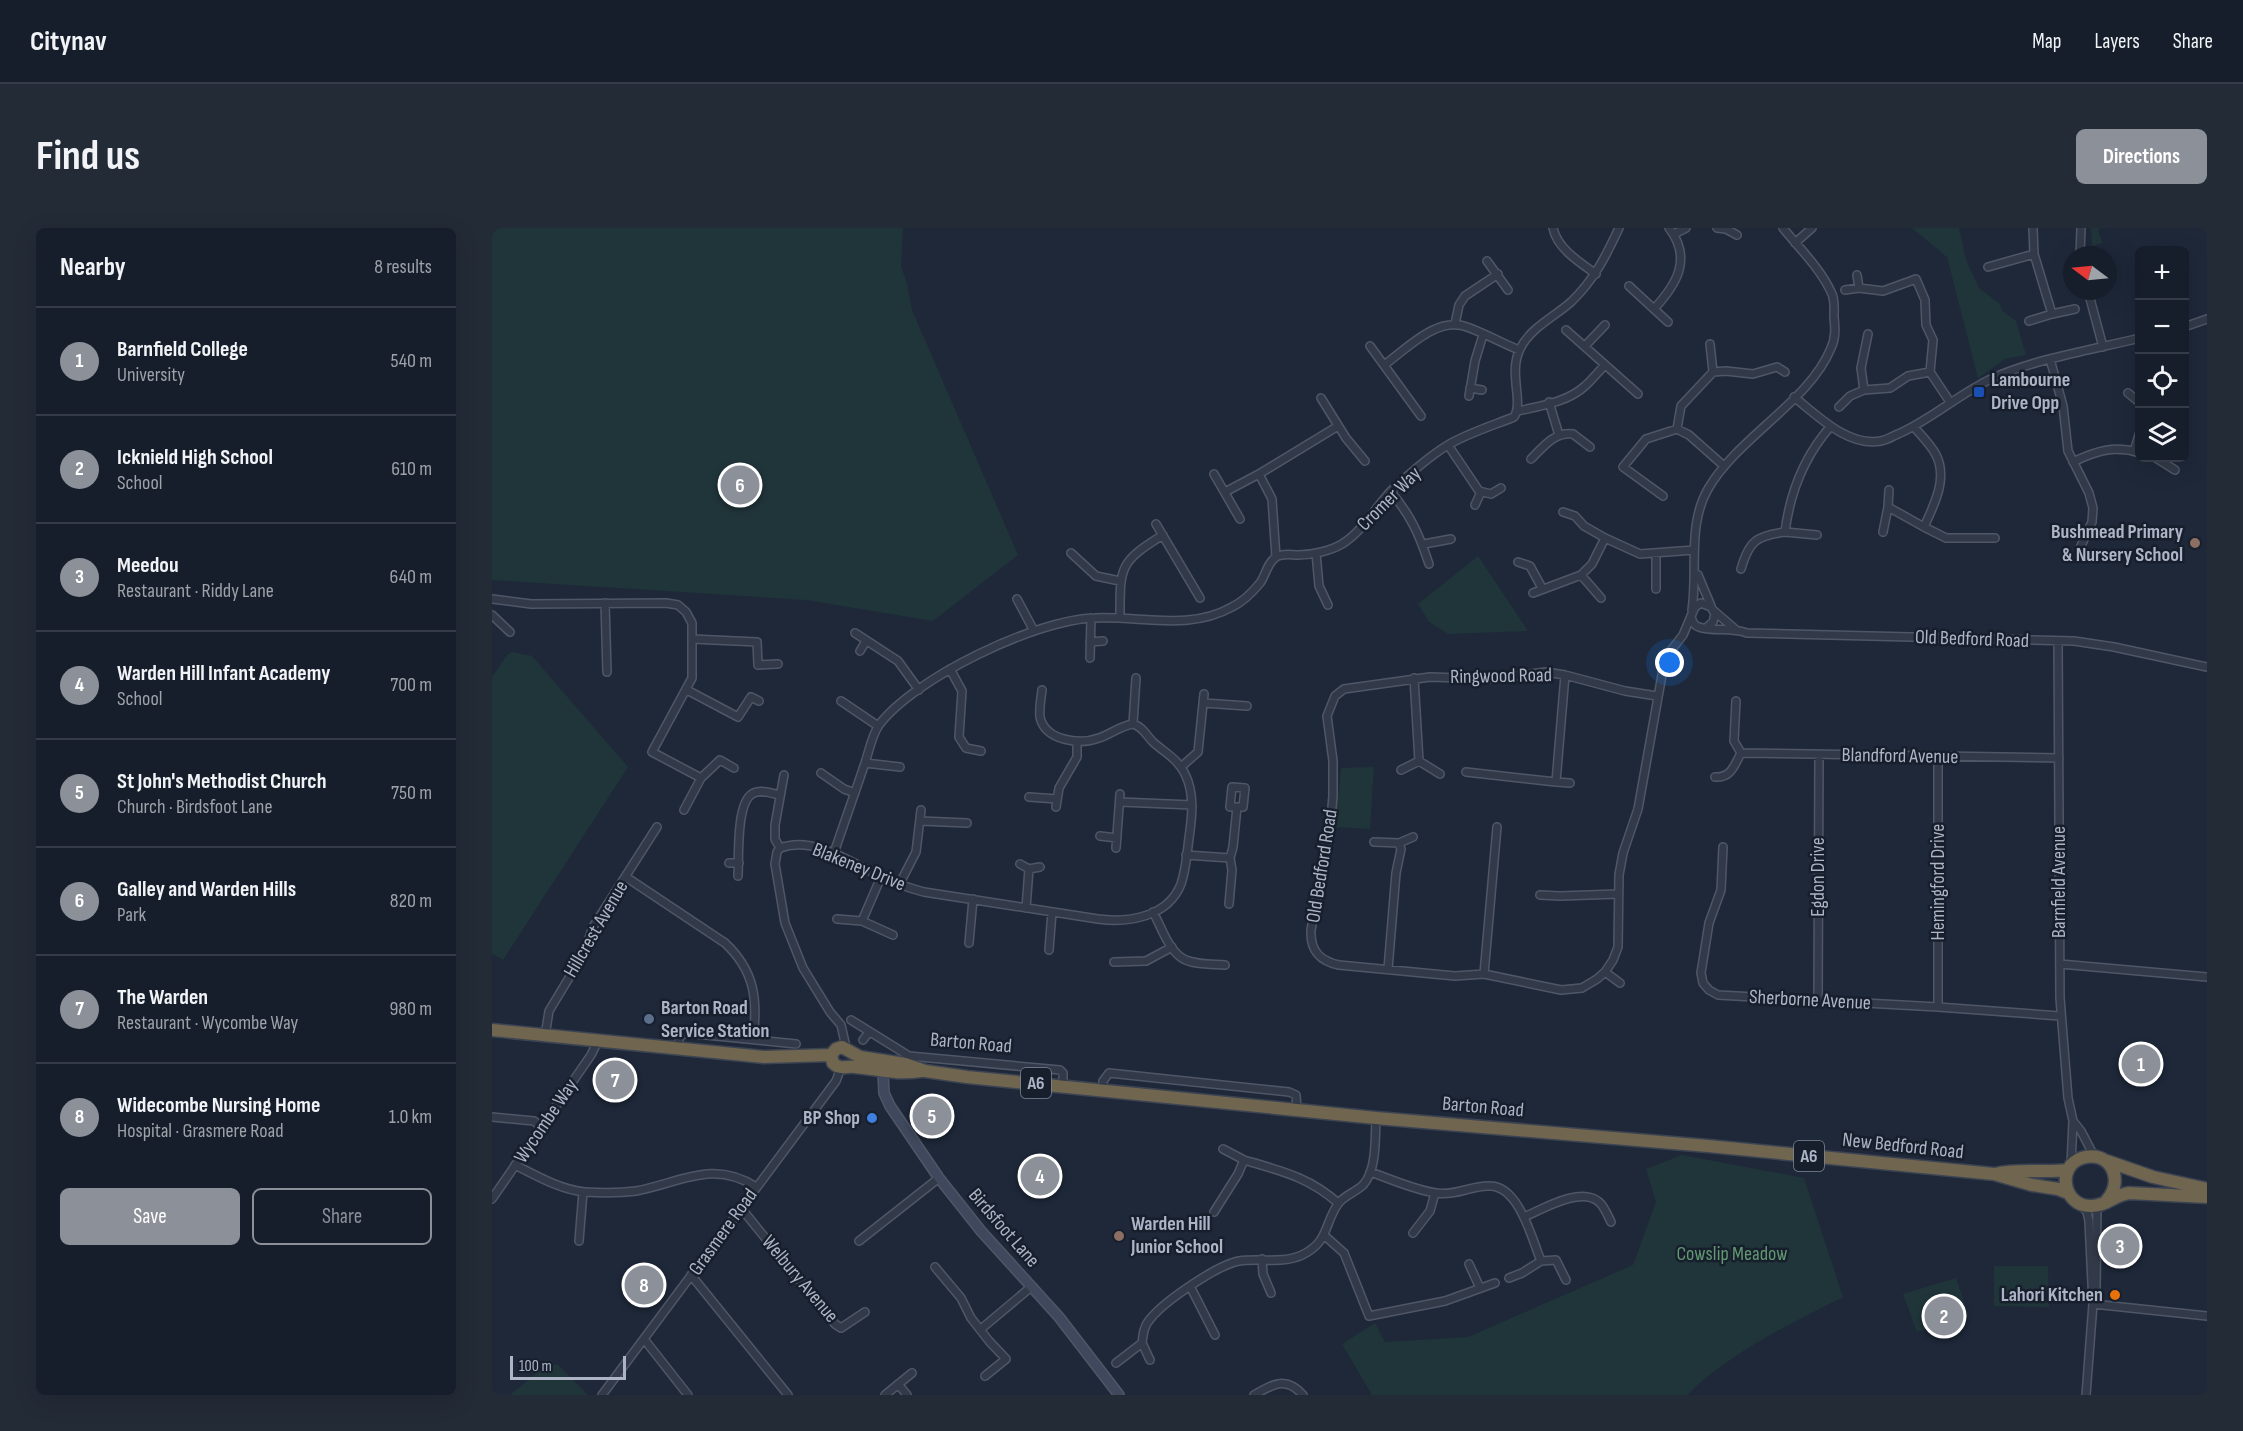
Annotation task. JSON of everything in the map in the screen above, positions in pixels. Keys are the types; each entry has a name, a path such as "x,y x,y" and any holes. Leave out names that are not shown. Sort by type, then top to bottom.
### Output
{"highway":[{"path":"492,1030 764,1057 831,1055"},
{"path":"836,1048 848,1049 852,1059 844,1067 833,1063 831,1055 836,1048"},
{"name":"Barton Road","path":"848,1049 860,1057 905,1064 925,1071 1376,1118 1665,1143"},
{"name":"Barton Road","path":"844,1067 903,1074 925,1071"},
{"name":"New Bedford Road","path":"1665,1143 1994,1174 2068,1193"},
{"name":"A6","path":"2069,1168 2084,1157 2100,1159"},
{"path":"2100,1159 2138,1173 2207,1189"},
{"path":"2100,1159 2114,1173 2116,1181 2112,1195 2102,1203"},
{"path":"2068,1193 2066,1186 2069,1168"},
{"name":"New Bedford Road","path":"1994,1174 2010,1170 2048,1172 2069,1168"},
{"name":"A6","path":"2068,1193 2081,1205"},
{"path":"2081,1205 2102,1203 2120,1194 2129,1193 2207,1197"}],"street":[{"path":"1551,228 1566,251 1596,274"},
{"path":"1518,411 1514,363 1519,350 1525,340 1570,302 1596,274 1619,228"},
{"path":"1654,309 1670,292 1677,279 1680,250 1671,231 1686,228"},
{"path":"1717,228 1726,229 1737,236"},
{"path":"1696,569 1713,609 1713,622 1704,628 1693,623 1692,613 1697,516 1707,490 1724,466 1820,370 1832,348 1835,332 1833,297 1820,273 1783,228"},
{"path":"1796,243 1812,228"},
{"path":"2033,228 2034,254 2052,314"},
{"path":"2080,228 2080,246"},
{"path":"1988,267 2034,254"},
{"path":"1487,261 1508,290"},
{"path":"1455,324 1459,305 1465,296 1498,274"},
{"path":"1857,275 1859,288"},
{"path":"1845,290 1859,288 1883,291 1916,279 1925,300 1926,325 1933,340 1930,372 1950,402"},
{"path":"1629,286 1668,322"},
{"path":"2090,300 2103,347"},
{"path":"2029,321 2075,309"},
{"path":"2189,326 2206,322"},
{"path":"1384,365 1434,328 1455,324 1519,350"},
{"path":"1585,346 1605,325"},
{"path":"1566,330 1638,394"},
{"path":"1864,390 1861,368 1868,334"},
{"path":"1482,390 1469,392 1474,361 1483,335"},
{"path":"1794,397 1830,427 1852,439 1881,441 1914,427 1950,402 2018,368 2135,339"},
{"path":"1710,344 1713,372"},
{"path":"1370,346 1421,416"},
{"path":"2050,359 2063,406 2066,442 2073,462 2089,493 2093,508 2092,522 2080,548"},
{"name":"Cromer Way","path":"1276,557 1282,554 1316,553 1341,545 1360,530 1391,492 1448,445 1514,417 1518,411 1562,400 1580,390 1605,365"},
{"path":"1677,429 1681,406 1713,372 1753,374 1777,367 1785,372"},
{"path":"1839,407 1850,396 1864,390 1890,388 1908,376 1930,372"},
{"path":"2128,393 2135,399"},
{"path":"1321,398 1338,426 1365,461"},
{"path":"1549,402 1559,435"},
{"path":"1225,492 1338,426"},
{"path":"1785,532 1788,505 1796,483 1818,442 1830,427"},
{"path":"1914,427 1936,454 1940,474 1939,495 1924,527"},
{"path":"1663,496 1623,467 1646,439 1677,429 1689,435 1724,466"},
{"path":"1531,459 1550,440 1559,435 1573,434 1590,447"},
{"path":"1448,445 1474,486 1481,492 1491,494 1502,488"},
{"path":"2073,462 2094,452 2112,448 2135,452"},
{"path":"2162,462 2175,470"},
{"path":"1214,474 1240,519"},
{"path":"834,853 879,726 919,690 950,669 974,655 1059,622 1120,617 1177,622 1197,621 1215,615 1245,598 1260,583 1271,561 1276,557 1272,499 1259,474"},
{"path":"1883,532 1889,490"},
{"path":"1391,492 1407,512 1424,544 1429,564"},
{"path":"1475,505 1481,492"},
{"path":"1888,507 1946,538 1995,538"},
{"path":"1563,512 1575,516 1584,526 1605,538 1640,554 1694,550"},
{"path":"1156,524 1200,598"},
{"path":"1741,569 1746,552 1764,535 1785,532 1817,535"},
{"path":"1120,617 1120,581 1124,568 1129,559 1138,551 1163,536"},
{"path":"1533,593 1581,576 1592,564 1605,538"},
{"path":"1424,544 1451,539"},
{"path":"1071,553 1096,576 1120,581"},
{"path":"1316,553 1319,586 1328,605"},
{"path":"1656,553 1656,590"},
{"path":"1518,562 1530,566 1542,588"},
{"path":"1581,576 1600,598"},
{"path":"492,599 531,604 666,603 678,606 686,612 692,623 692,678 652,752 701,778"},
{"path":"1017,599 1034,631"},
{"path":"605,603 607,672"},
{"path":"1620,983 1605,972 1618,947 1618,894 1623,853 1638,809 1665,658 1683,634 1692,613 1701,603 1713,609 1735,628"},
{"path":"1014,615 1023,609"},
{"path":"492,615 510,632"},
{"path":"1090,658 1091,618"},
{"name":"Old Bedford Road","path":"1683,634 1704,628 1735,628 1748,633 2074,641 2207,667"},
{"path":"855,633 898,661 919,690"},
{"path":"692,639 757,642 758,665 778,664"},
{"path":"860,651 866,641"},
{"path":"1090,642 1103,641"},
{"name":"Barnfield Avenue","path":"2058,641 2060,1016 2068,1098 2073,1121 2069,1168"},
{"path":"950,669 962,691 959,737 966,748 981,751"},
{"name":"Ringwood Road","path":"1334,773 1327,716 1335,696 1344,689 1430,676 1492,679 1546,672 1616,689 1657,696"},
{"path":"1556,782 1565,675"},
{"path":"1042,690 1040,716 1043,726 1050,733 1077,741 1101,738 1133,723 1136,678"},
{"path":"1414,678 1419,761"},
{"path":"1134,689 1145,690"},
{"path":"687,690 738,717 751,697 759,701"},
{"path":"1181,766 1198,752 1204,694"},
{"path":"841,701 847,709 879,726"},
{"path":"1715,777 1724,777 1730,773 1741,753 1734,741 1736,701"},
{"path":"1041,703 1049,704"},
{"path":"1204,703 1247,706"},
{"name":"Blakeney Drive","path":"780,848 795,844 807,845 834,853 899,885 924,892 1110,921 1133,919 1154,912 1164,906 1177,891 1181,882 1192,805 1191,790 1181,766 1138,725 1133,723"},
{"path":"1029,797 1056,803 1063,780 1077,757 1077,741"},
{"name":"Blandford Avenue","path":"1741,753 2059,758"},
{"name":"Egdon Drive","path":"1818,1000 1819,755"},
{"name":"Hemingford Drive","path":"1938,757 1938,1007"},
{"path":"684,810 701,778 720,760 734,768"},
{"path":"1401,771 1419,761"},
{"path":"1419,761 1440,774"},
{"path":"865,764 900,767"},
{"path":"1467,772 1570,783"},
{"path":"821,773 844,789 855,793"},
{"name":"Old Bedford Road","path":"1334,773 1331,818 1311,930 1312,947 1318,956 1328,963 1455,976 1484,974 1561,990 1582,988 1597,980 1605,972"},
{"path":"784,775 775,833 775,839 780,848 775,857 775,864 785,923 803,968 830,1012 841,1024 848,1049"},
{"path":"738,876 743,807 752,795 758,793 780,795"},
{"path":"1116,848 1120,798 1192,805"},
{"path":"1229,904 1233,870 1230,858 1237,807"},
{"path":"899,885 916,852 921,810"},
{"path":"921,821 967,823"},
{"name":"Hillcrest Avenue","path":"545,1036 549,1011 584,953 593,927 657,827"},
{"path":"1484,974 1497,827"},
{"path":"1100,836 1117,838"},
{"path":"1374,842 1399,843 1413,837"},
{"path":"1389,969 1396,873 1401,849 1399,843"},
{"name":"Sherborne Avenue","path":"1723,847 1721,890 1709,923 1701,973 1703,983 1718,995 2060,1016"},
{"path":"1186,855 1230,858"},
{"path":"729,863 739,863"},
{"path":"1020,864 1029,869 1040,867"},
{"path":"1026,908 1029,869"},
{"path":"626,877 725,943 737,954 750,979 756,1001 753,1039"},
{"path":"862,921 882,877"},
{"path":"1540,895 1618,894"},
{"path":"969,943 973,899"},
{"path":"1049,950 1052,912"},
{"path":"1154,912 1172,947 1181,957 1189,961 1225,965"},
{"path":"837,919 862,921 893,935"},
{"path":"1114,962 1146,961 1172,947"},
{"path":"2060,964 2207,977"},
{"name":"Barton Road","path":"851,1020 909,1056 1060,1070 1063,1073 1063,1086"},
{"path":"863,1040 869,1032"},
{"path":"677,1048 680,1036 686,1033 796,1044"},
{"name":"Wycombe Way","path":"492,1199 591,1055 598,1041"},
{"name":"Grasmere Road","path":"602,1395 836,1081 844,1067"},
{"name":"Birdsfoot Lane","path":"883,1072 884,1093 890,1106 939,1178 981,1232 1059,1317 1119,1395"},
{"path":"1103,1089 1103,1081 1109,1073 1288,1092 1296,1095 1297,1110"},
{"path":"1161,1095 1163,1079"},
{"path":"492,1118 534,1121 541,1126"},
{"path":"1150,1360 1142,1343 1143,1331 1150,1318 1190,1286 1215,1270 1236,1262 1262,1259 1287,1260 1299,1257 1310,1251 1325,1236 1338,1203 1364,1184 1370,1172 1376,1118"},
{"name":"Barnfield Avenue","path":"2073,1121 2100,1159"},
{"path":"1223,1149 1244,1160 1295,1175 1312,1183 1338,1203"},
{"path":"1214,1212 1239,1174 1244,1160"},
{"path":"515,1165 548,1181 583,1192 634,1191 697,1174 720,1173 744,1179 756,1187"},
{"path":"1370,1172 1435,1193 1456,1194 1491,1185 1510,1193 1524,1217 1540,1261"},
{"path":"859,1241 939,1178"},
{"path":"579,1241 583,1192"},
{"path":"1413,1233 1430,1211 1435,1193"},
{"path":"1524,1217 1579,1195 1590,1196 1600,1202 1611,1222"},
{"path":"2093,1304 2102,1203"},
{"path":"2081,1205 2087,1212 2089,1221 2093,1304 2086,1395"},
{"name":"Welbury Avenue","path":"741,1208 835,1324 842,1328 865,1312"},
{"path":"1325,1236 1344,1253 1369,1316 1445,1301 1495,1283"},
{"path":"1262,1259 1263,1274 1271,1293"},
{"path":"1509,1278 1522,1273 1540,1261 1556,1260 1566,1280"},
{"path":"1469,1264 1480,1288"},
{"path":"935,1267 961,1298 971,1318 1006,1359 985,1376"},
{"path":"691,1275 788,1395"},
{"path":"1190,1286 1215,1335"},
{"path":"981,1329 1031,1287"},
{"path":"2093,1304 2207,1316"},
{"path":"644,1339 688,1395"},
{"path":"1116,1363 1142,1343"},
{"path":"885,1395 912,1373"},
{"path":"1254,1395 1276,1383 1295,1386 1303,1395"},
{"path":"898,1384 907,1395"}],"green space":[{"path":"492,228 903,228 901,267 907,283 912,310 1018,555 933,621 806,600 492,580"},
{"path":"1912,228 1959,228 1966,260 1979,288 2000,304 2002,311 2016,321 2026,355 2005,359 1978,378 1947,257"},
{"path":"2091,228 2100,228 2098,231 2103,243 2092,246"},
{"path":"1478,556 1528,631 1448,634 1429,622 1418,604"},
{"path":"512,652 532,656 628,767 503,960 492,954 492,677 507,655"},
{"path":"1374,767 1370,829 1335,827 1341,768"},
{"name":"Cowslip Meadow","path":"1682,1155 1804,1178 1843,1297 1741,1352 1687,1395 1372,1395 1342,1344 1375,1323 1385,1342 1468,1337 1633,1265 1656,1202 1646,1169"},
{"path":"1994,1266 2048,1266 2049,1307 1994,1306"},
{"path":"1956,1278 1969,1316 1917,1332 1903,1294"},
{"path":"557,1364 588,1395 510,1395 539,1371"}],"place":[{"name":"Lambourne Drive Opp","path":"1979,392"},
{"name":"Galley and Warden Hills","path":"740,485"},
{"name":"Bushmead Primary & Nursery School","path":"2195,543"},
{"name":"Barton Road Service Station","path":"649,1019"},
{"name":"Barnfield College","path":"2141,1064"},
{"name":"The Warden","path":"615,1080"},
{"name":"St John's Methodist Church","path":"932,1116"},
{"name":"BP Shop","path":"872,1118"},
{"name":"Warden Hill Infant Academy","path":"1040,1176"},
{"name":"Warden Hill Junior School","path":"1119,1236"},
{"name":"Meedou","path":"2120,1246"},
{"name":"Widecombe Nursing Home","path":"644,1285"},
{"name":"Lahori Kitchen","path":"2115,1295"},
{"name":"Icknield High School","path":"1944,1316"}]}
